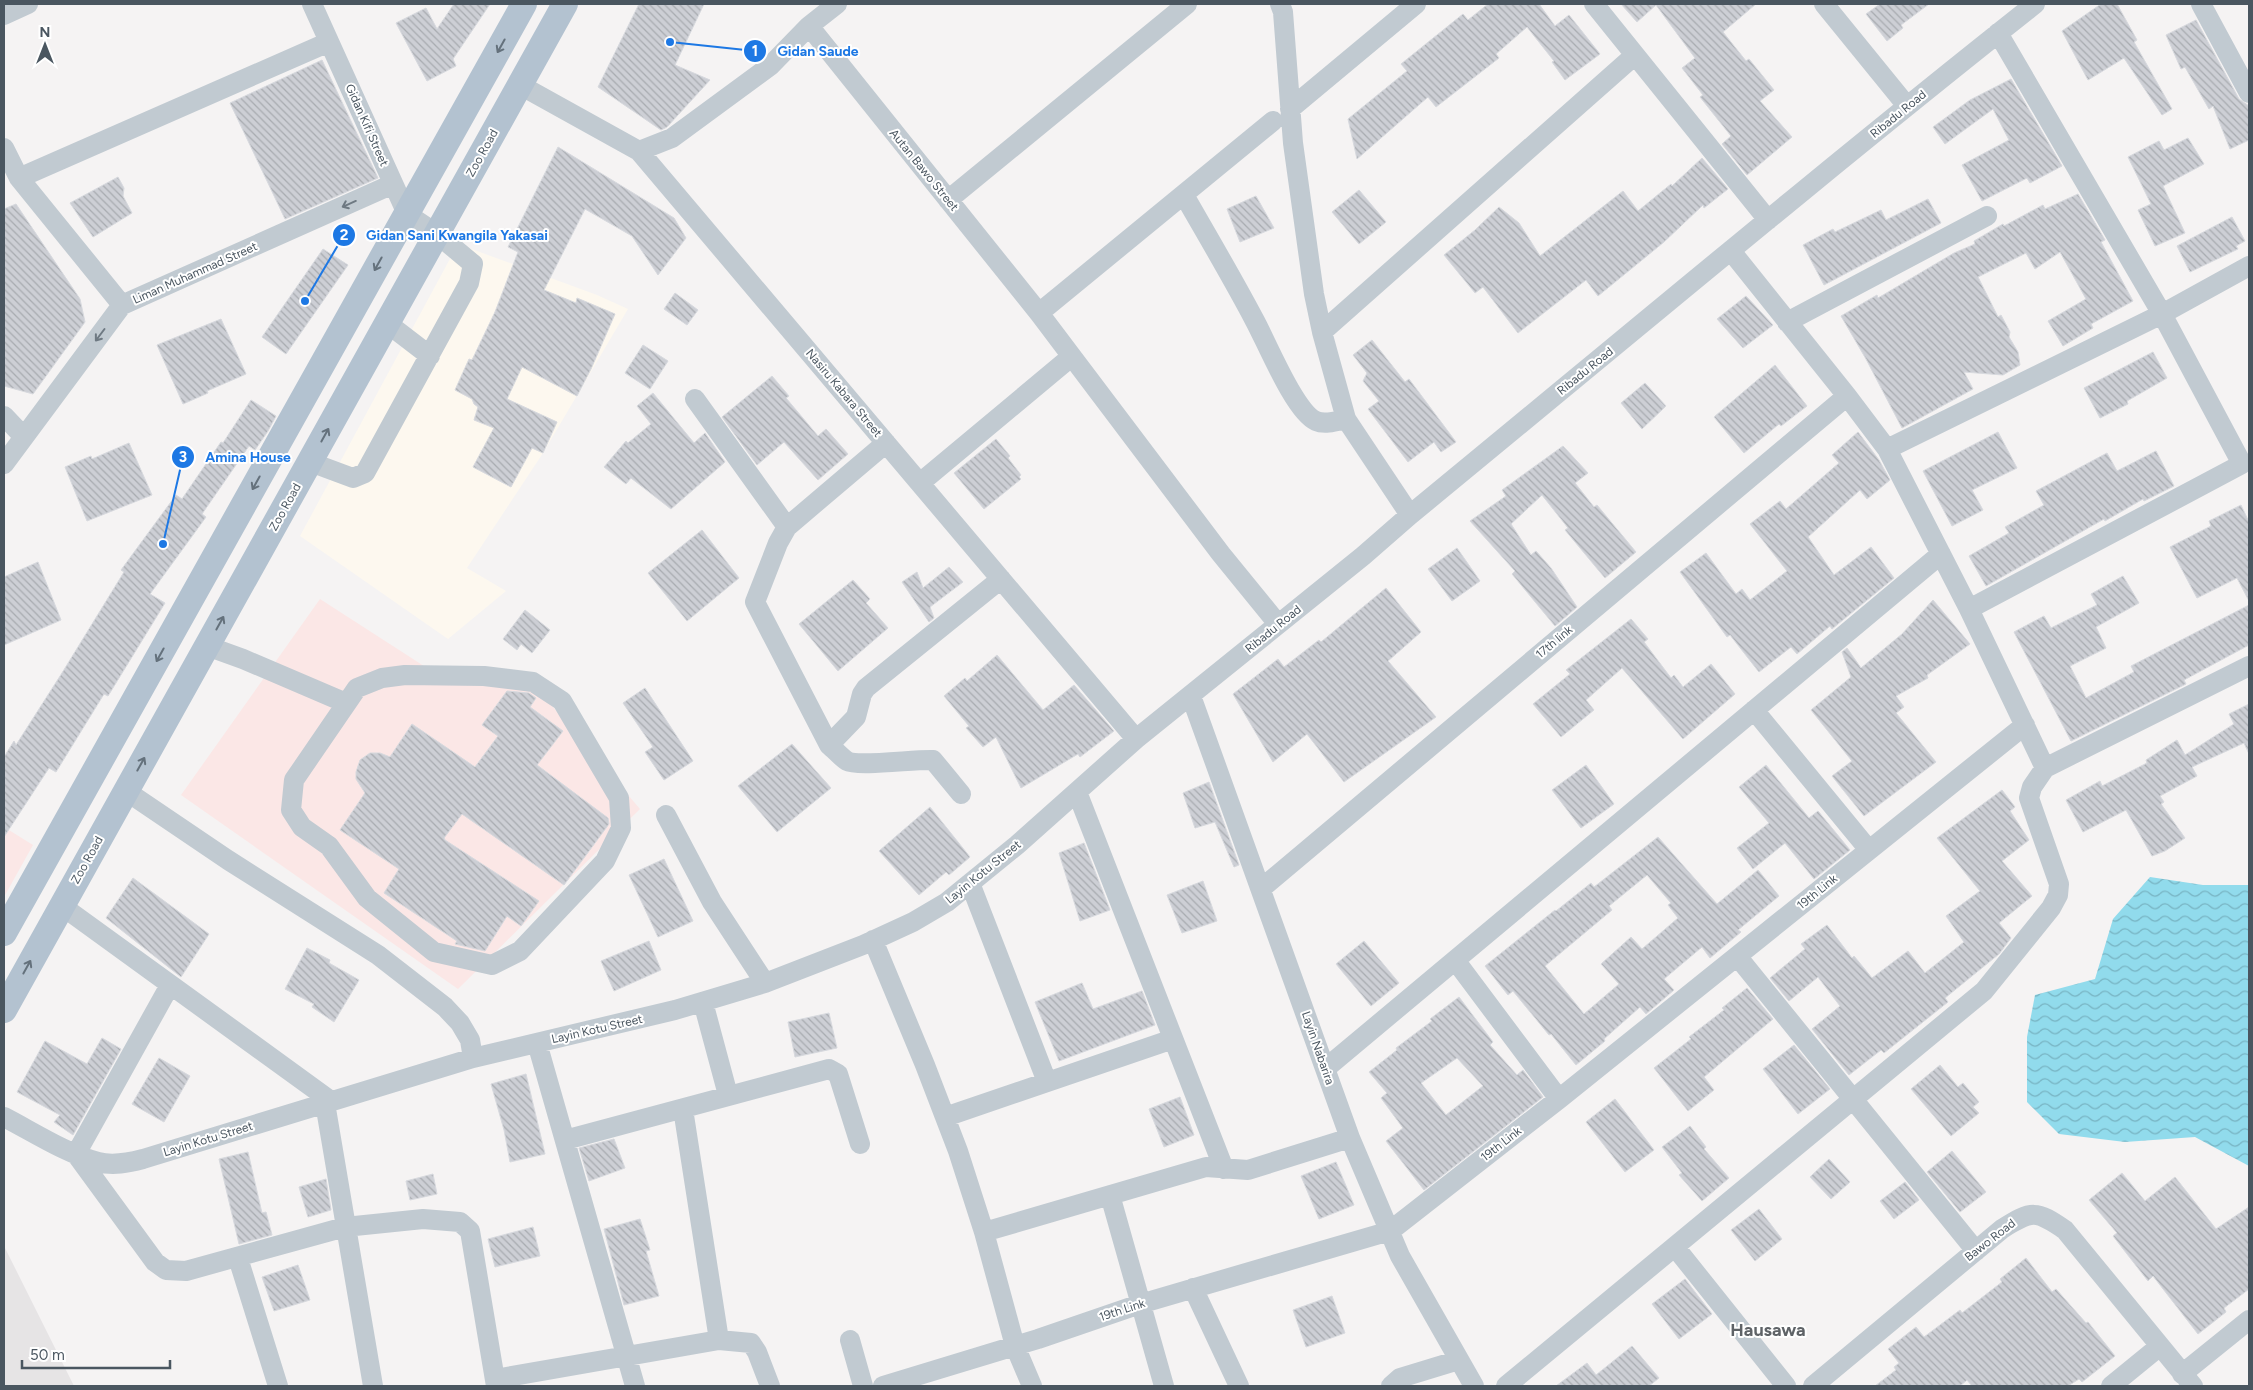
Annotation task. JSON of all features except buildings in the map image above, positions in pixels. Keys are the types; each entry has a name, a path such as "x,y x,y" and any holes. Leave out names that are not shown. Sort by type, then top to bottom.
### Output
{"main road":[{"path":"4,933 524,4"},
{"name":"Zoo Road","path":"4,1010 565,4"}],"street":[{"path":"4,15 28,4"},
{"name":"Gidan Kifi Street","path":"312,4 407,214"},
{"path":"639,151 672,138 770,66 810,26 837,4"},
{"path":"948,200 1186,4"},
{"path":"1280,4 1283,12 1290,109 1313,285 1322,332 1346,419 1410,515"},
{"path":"1290,109 1416,4"},
{"path":"1594,4 1768,220"},
{"path":"1824,4 1907,106"},
{"name":"Ribadu Road","path":"1136,739 1362,556 1907,106 2035,4"},
{"path":"2201,4 2249,94"},
{"name":"Autan Bawo Street","path":"810,26 1039,313 1221,554 1278,624"},
{"path":"1969,610 2245,471 2162,314 1998,33"},
{"path":"19,178 329,42"},
{"path":"1322,332 1635,54"},
{"name":"Nasiru Kabara Street","path":"520,86 639,151 1136,739"},
{"path":"1039,313 1184,196 1273,121"},
{"path":"4,148 19,178 122,306"},
{"name":"Liman Muhammad Street","path":"4,464 122,306 393,184"},
{"path":"1184,196 1255,321 1285,382 1306,413 1315,421 1322,423 1346,419"},
{"path":"310,462 353,478 365,473 468,283 473,264 437,234 407,214"},
{"path":"1788,322 1987,216"},
{"path":"1731,251 1887,449 1969,610 2045,768"},
{"path":"1887,449 2162,314 2249,266"},
{"path":"387,323 430,356"},
{"path":"920,483 1071,356"},
{"name":"17th link","path":"1262,888 1847,396"},
{"path":"695,398 787,527"},
{"path":"4,416 24,437"},
{"path":"886,443 787,527 778,543 755,602 829,746 849,762 934,760 961,794"},
{"path":"1326,1068 1941,554"},
{"path":"829,746 856,716 862,694 866,688 1001,579"},
{"path":"207,646 243,659 346,703"},
{"path":"1506,1386 1984,991 2052,908 2058,895 2059,884 2029,798 2032,787 2045,768 2249,666"},
{"path":"405,675 484,676 533,682 562,701 619,798 621,828 605,861 520,952 492,966 434,952 367,898 330,846 302,827 291,810 294,780 346,703 357,688 382,678 405,675"},
{"name":"Layin Nabarira","path":"1191,696 1262,888 1350,1138 1400,1256 1474,1386"},
{"path":"1754,710 1869,850"},
{"name":"19th Link","path":"895,1385 1140,1304 1390,1231 1559,1099 2025,725"},
{"name":"Layin Kotu Street","path":"4,1117 76,1154 98,1162 119,1164 143,1160 473,1058 703,1002 765,983 873,940 913,922 947,902 1018,845 1136,739"},
{"path":"126,791 228,860 378,955 446,1008 470,1040 473,1058"},
{"path":"1077,792 1224,1169"},
{"path":"666,815 712,902 765,983"},
{"path":"970,883 1047,1082"},
{"path":"62,906 328,1102 346,1227 374,1386"},
{"path":"873,940 945,1118 984,1232 1015,1346 1032,1386"},
{"path":"1737,956 1854,1098 1976,1251"},
{"path":"1456,960 1559,1099"},
{"path":"170,985 76,1154 155,1262 166,1270 186,1271 346,1227 423,1219 460,1222 470,1231 496,1383 626,1356 720,1340 751,1343 757,1352 770,1386"},
{"path":"703,1002 728,1095"},
{"path":"945,1118 1173,1039"},
{"path":"537,1043 635,1386"},
{"path":"565,1140 824,1069 834,1070 838,1074 860,1144"},
{"path":"683,1109 720,1340"},
{"path":"984,1232 1206,1167 1248,1170 1350,1138"},
{"path":"1110,1195 1164,1386"},
{"name":"Bawo Road","path":"1813,1386 2002,1229 2023,1216 2042,1214 2065,1230 2187,1380"},
{"path":"1675,1247 1786,1386"},
{"path":"238,1258 278,1386"},
{"path":"1193,1288 1239,1386"},
{"path":"2187,1380 2249,1320"},
{"path":"850,1340 863,1386"},
{"path":"2111,1386 2160,1346"},
{"path":"1391,1386 1400,1378 1459,1360"}],"shaded area":[{"path":"458,244 597,295 628,309 543,453 467,568 506,591 448,639 300,536"},
{"path":"320,599 427,668 524,673 640,809 458,989 181,795"},
{"path":"4,827 33,845 4,897"},
{"path":"4,1246 74,1386 4,1386"}],"water":[{"path":"2150,877 2203,885 2249,885 2249,1166 2195,1137 2125,1142 2059,1134 2027,1102 2027,1037 2035,995 2095,979 2113,919"}],"place":[{"name":"Gidan Saude","path":"670,42"},
{"name":"Gidan Sani Kwangila Yakasai","path":"305,301"},
{"name":"Amina House","path":"163,544"}],"district":[{"name":"Hausawa","path":"1768,1330"}]}
